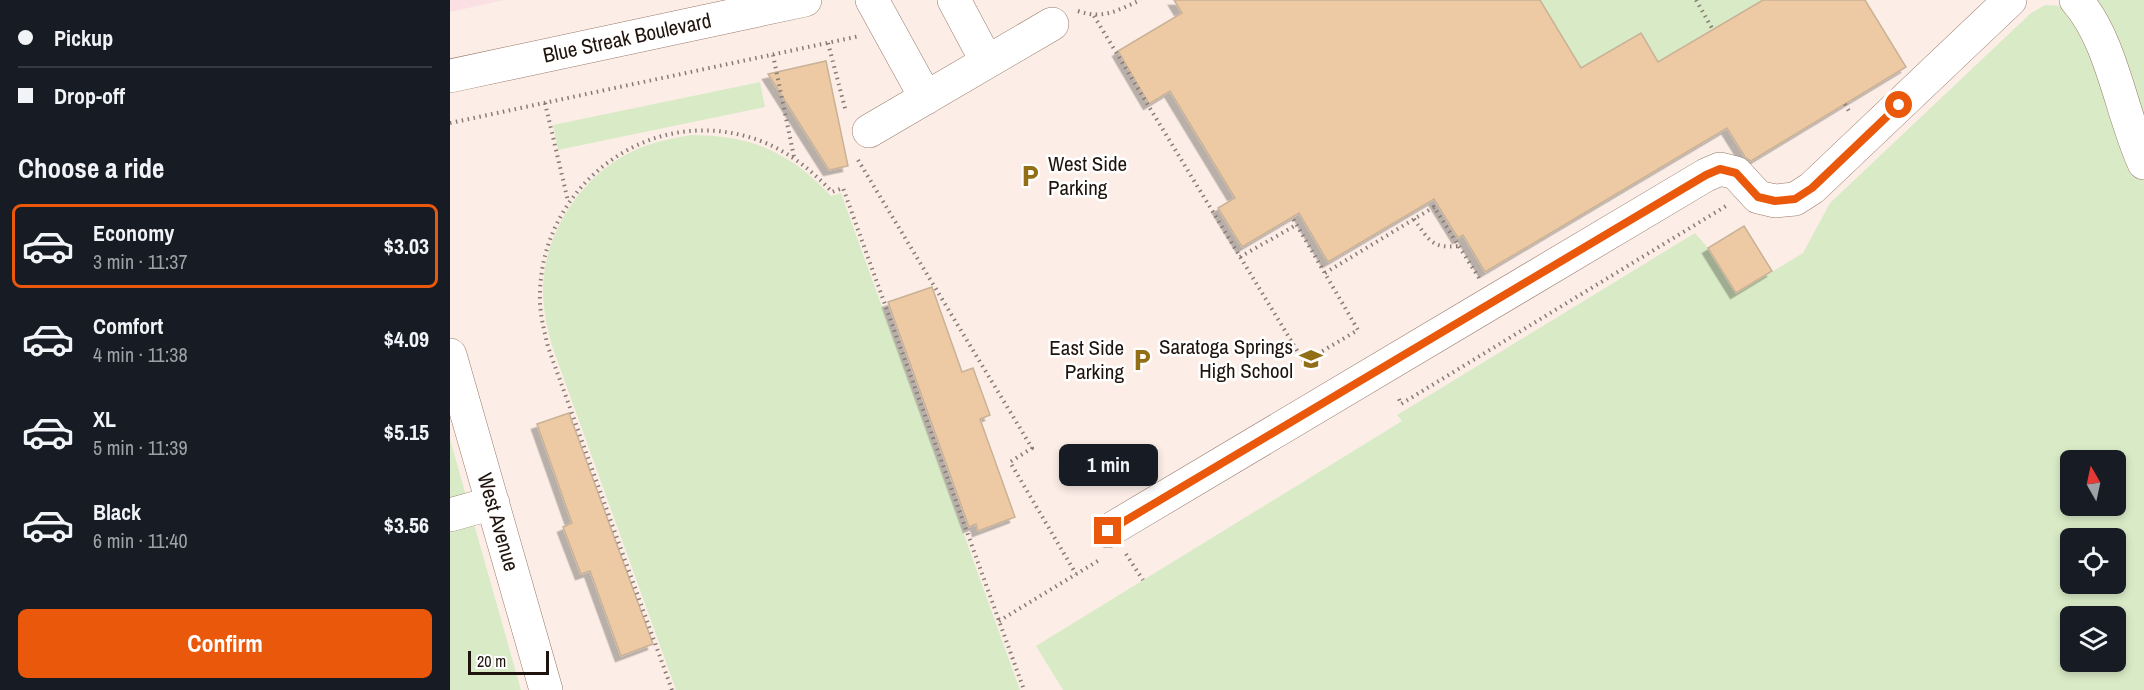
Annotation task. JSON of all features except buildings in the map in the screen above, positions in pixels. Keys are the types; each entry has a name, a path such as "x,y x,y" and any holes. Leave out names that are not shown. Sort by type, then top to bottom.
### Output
{"street":[{"name":"Blue Streak Boulevard","path":"450,76 805,0"},
{"path":"872,0 926,98"},
{"path":"954,0 987,62"},
{"path":"1111,546 1706,175 1720,169 1736,173 1758,197 1775,201 1795,199 1812,188 2010,0"},
{"path":"2076,0 2100,36 2134,142 2144,163"},
{"path":"858,136 987,62 1061,16"},
{"name":"West Avenue","path":"450,355 546,690"},
{"path":"450,515 493,503"}],"path":[{"path":"1061,16 1108,14 1141,0"},
{"path":"1695,0 1713,30"},
{"path":"1094,16 1304,362 1358,330 1292,217"},
{"path":"450,123 871,34"},
{"path":"828,43 858,136 1032,448 1010,462 1076,574"},
{"path":"773,54 794,157"},
{"path":"544,103 568,202"},
{"path":"672,690 552,358 542,321 539,294 548,241 568,202 593,174 614,157 638,144 690,131 717,131 744,135 794,157 832,192 843,188 1024,690"},
{"path":"1399,399 1401,404 1732,202"},
{"path":"1324,273 1434,207 1482,284"},
{"path":"1414,219 1426,237 1435,244 1445,248 1458,246"},
{"path":"1240,257 1296,225"},
{"path":"999,621 1076,574 1111,546 1143,580"}],"shaded area":[{"path":"450,0 504,0 450,12"}],"green space":[{"path":"1540,0 1763,0 1658,62 1641,33 1581,68"},
{"path":"2089,0 2144,0 2144,140"},
{"path":"2045,5 2062,6 2075,14 2144,176 2144,690 1063,690 1036,646 1402,421 1397,415 1695,233 1708,248 1737,293 1803,253 1830,203 2031,13"},
{"path":"760,82 765,107 558,150 553,125"},
{"path":"691,135 732,138 768,149 785,157 800,168 831,196 841,193 1020,690 676,690 552,346 543,296 544,272 549,249 558,227 585,188 621,157 660,141"},
{"path":"450,439 521,690 450,690"}],"place":[{"name":"West Side Parking","path":"1030,176"},
{"name":"Saratoga Springs High School","path":"1311,359"},
{"name":"East Side Parking","path":"1142,360"}],"route":[{"path":"1108,531 1706,175 1720,169 1736,173 1758,197 1775,201 1795,199 1812,188 1899,105"}]}
